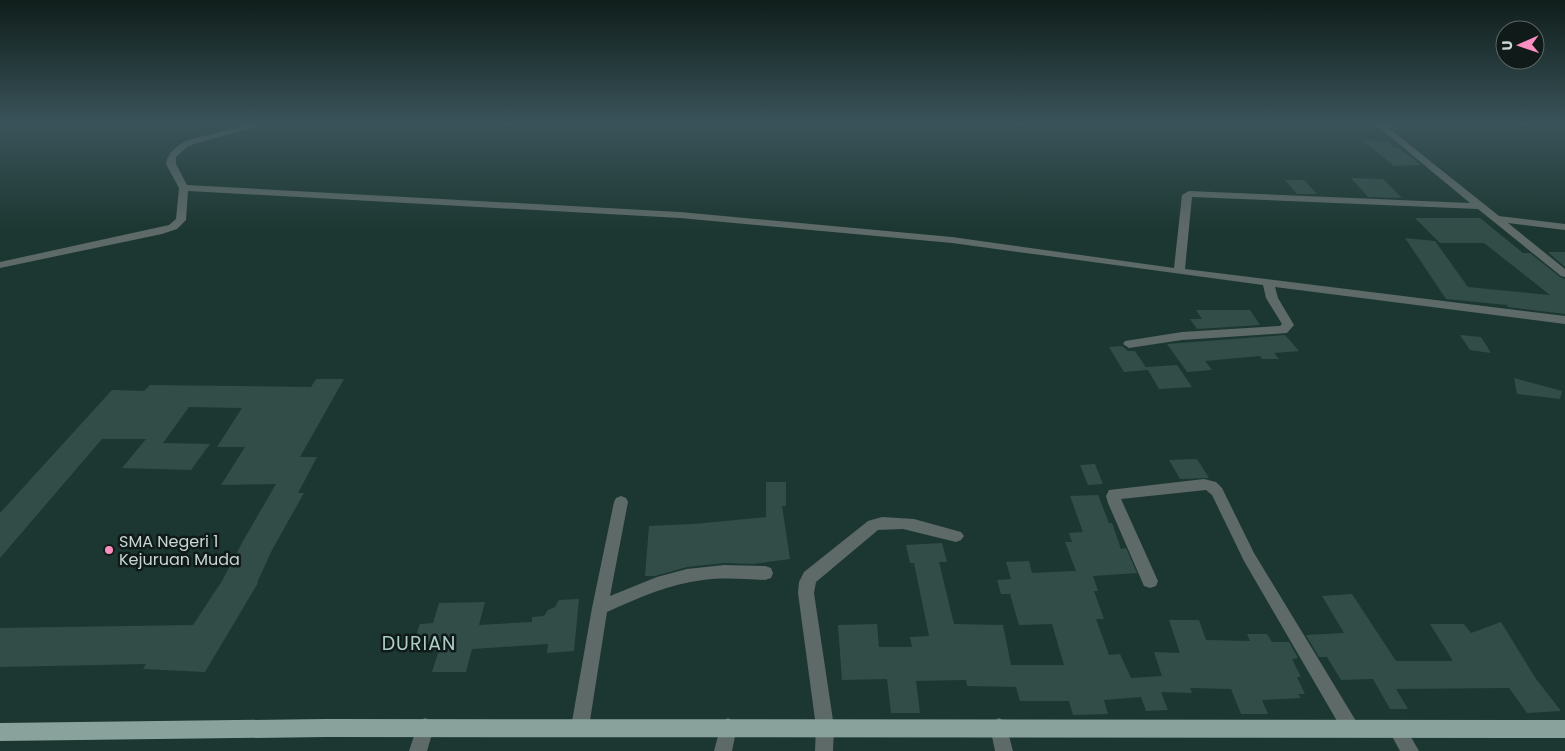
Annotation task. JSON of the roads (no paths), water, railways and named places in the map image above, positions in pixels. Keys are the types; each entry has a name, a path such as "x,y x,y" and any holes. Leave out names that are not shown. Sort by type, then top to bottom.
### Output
{"main road":[{"path":"0,732 580,727 1350,727 1397,729 1565,729"}],"street":[{"path":"0,265 168,229 181,220 184,188 171,164 171,160"},
{"path":"1423,160 1565,274"},
{"path":"184,188 689,216 952,240 1565,320"},
{"path":"1179,271 1187,195 1189,194 1480,206"},
{"path":"1498,219 1565,227"},
{"path":"1128,344 1182,336 1283,330 1288,325 1272,298 1268,282"},
{"path":"1150,581 1115,503 1114,494 1204,484 1211,486 1217,492 1249,557 1350,727"},
{"path":"580,727 600,608 621,502"},
{"path":"824,751 825,727 806,593 807,582 810,577 873,525 878,523 897,522 956,536"},
{"path":"600,608 644,588 693,574 717,572 765,573"},
{"path":"723,751 728,727"},
{"path":"999,727 1004,751"},
{"path":"418,751 425,728"},
{"path":"1397,729 1410,751"}],"place":[{"name":"SMA Negeri 1 Kejuruan Muda","path":"109,550"}],"district":[{"name":"DURIAN","path":"419,643"}]}
